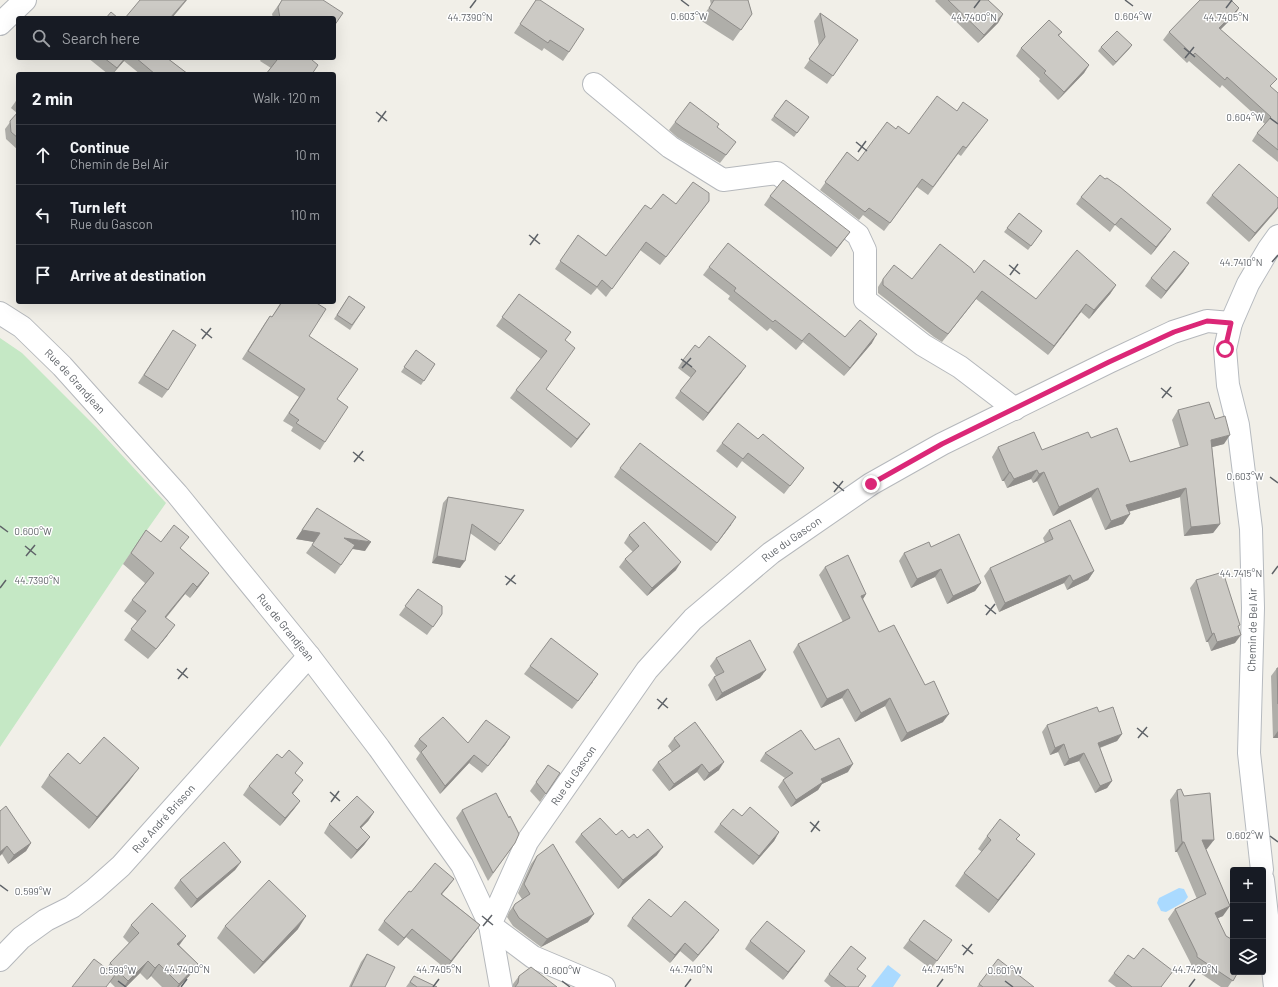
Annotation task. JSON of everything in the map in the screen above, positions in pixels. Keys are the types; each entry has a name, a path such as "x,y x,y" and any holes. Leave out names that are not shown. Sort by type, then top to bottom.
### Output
{"street":[{"path":"0,24 25,0"},
{"path":"594,84 670,147 723,180 776,172 858,235 865,250 865,300 923,345 960,367 1015,409"},
{"name":"Chemin de Bel Air","path":"1262,867 1250,753 1253,608 1251,529 1238,424 1228,385 1225,349 1231,323 1248,284 1278,236"},
{"name":"Rue de Grandjean","path":"0,313 22,327 62,366 177,494 309,656 379,748 462,865 490,925 501,987"},
{"name":"Rue du Gascon","path":"490,925 527,842 647,670 693,619 771,553 871,484 942,444 1109,362 1174,332 1207,321 1231,323"},
{"name":"Rue André Brisson","path":"0,960 21,938 46,920 72,907 121,866 309,656"},
{"path":"1265,903 1274,987"},
{"path":"490,925 533,957 604,987"}],"green space":[{"path":"0,338 22,353 96,427 166,503 123,564 0,747"}],"water":[{"path":"1179,888 1184,889 1188,897 1184,902 1166,912 1161,911 1157,903 1159,898"},
{"path":"888,965 901,975 893,987 871,987"}],"building":[{"path":"140,0 186,0 172,16 127,16"},
{"path":"282,0 323,0 343,13 336,23 336,16 280,16 278,7"},
{"path":"536,0 540,0 584,29 569,52 550,40 548,43 520,24"},
{"path":"714,0 748,0 752,14 741,30 709,8"},
{"path":"948,0 988,0 1003,14 984,35"},
{"path":"1200,0 1231,0 1239,8 1219,28 1277,79 1270,86 1278,93 1278,150 1257,133 1271,117 1227,77 1225,80 1195,53 1193,55 1169,32"},
{"path":"111,12 116,16 108,16"},
{"path":"820,13 858,40 833,76 809,59 825,37"},
{"path":"1049,20 1062,32 1058,35 1089,65 1064,92 1044,73 1046,71 1021,48"},
{"path":"1117,31 1132,45 1116,62 1101,47"},
{"path":"107,60 123,60 117,68"},
{"path":"138,60 170,60 185,72 153,72"},
{"path":"277,60 312,60 318,65 313,72 268,72"},
{"path":"937,96 957,111 963,102 988,120 966,148 963,146 933,187 922,179 890,223 869,208 865,212 825,182 847,152 858,161 887,122 896,129 898,126 909,134"},
{"path":"786,100 809,117 797,133 774,116"},
{"path":"690,102 719,124 717,127 736,142 726,155 675,122"},
{"path":"16,114 16,136 11,132 10,121"},
{"path":"1239,164 1278,198 1278,207 1255,233 1212,195"},
{"path":"1100,175 1120,187 1171,229 1156,247 1121,218 1115,225 1081,197"},
{"path":"783,180 850,232 837,248 770,196"},
{"path":"693,182 709,193 709,201 666,257 646,242 612,289 602,280 597,287 560,261 578,235 606,256 645,205 651,209 663,194 676,204"},
{"path":"1019,213 1042,231 1031,246 1007,228"},
{"path":"728,243 845,337 860,320 877,334 850,368 809,333 802,341 775,320 773,322 734,291 736,288 709,267"},
{"path":"940,244 972,269 974,273 984,260 1036,299 1077,250 1116,285 1094,310 1086,304 1054,346 982,291 948,334 883,285 883,279 894,265 912,279"},
{"path":"1174,251 1189,263 1166,291 1151,278"},
{"path":"519,294 571,332 565,340 575,348 546,389 590,424 577,439 516,390 547,351 502,317"},
{"path":"349,296 365,307 352,325 337,315"},
{"path":"281,304 318,304 326,309 309,336 358,369 337,399 348,407 325,442 296,423 299,420 289,413 305,389 248,351 270,316 272,317"},
{"path":"173,330 196,345 168,390 144,375"},
{"path":"709,336 746,366 708,413 680,391 696,371 683,360 695,345 699,348"},
{"path":"416,350 435,364 424,381 404,367"},
{"path":"1209,402 1215,419 1225,416 1230,435 1211,440 1220,524 1191,527 1186,488 1126,505 1130,514 1111,521 1098,488 1059,507 1044,472 1039,474 1037,470 1014,479 1009,472 998,447 1034,432 1042,450 1088,432 1091,438 1117,428 1130,462 1188,445 1178,410"},
{"path":"738,423 758,439 763,434 804,468 790,486 748,453 743,459 722,443"},
{"path":"640,443 736,517 717,543 620,468"},
{"path":"448,497 524,510 500,544 472,524 465,561 437,556"},
{"path":"317,508 371,542 344,538 355,545 341,565 312,545 320,533 302,530"},
{"path":"1070,520 1094,571 1073,581 1070,575 1005,603 990,568 1053,539 1049,530"},
{"path":"644,522 681,562 652,588 625,559 639,546 629,535"},
{"path":"174,525 189,537 180,548 209,573 197,587 193,583 165,617 175,625 156,649 131,629 146,611 132,600 154,573 131,553 146,530 161,542"},
{"path":"959,534 981,583 953,596 941,569 917,579 904,553 929,542 931,547"},
{"path":"848,555 866,594 861,596 879,632 894,625 925,685 934,681 949,714 907,733 890,698 861,713 848,689 827,699 798,644 850,618 825,567"},
{"path":"1223,572 1240,625 1238,626 1241,635 1217,642 1214,633 1212,634 1196,580"},
{"path":"418,589 442,606 442,614 433,627 405,606"},
{"path":"551,638 598,674 578,701 530,666"},
{"path":"750,640 766,670 722,693 714,677 724,672 716,658"},
{"path":"1277,668 1278,668 1278,704"},
{"path":"1097,707 1099,712 1113,707 1122,734 1098,743 1112,781 1100,786 1084,753 1069,759 1064,744 1055,748 1047,725"},
{"path":"443,717 468,743 486,720 510,737 488,766 474,755 445,786 421,752 427,746 419,739"},
{"path":"695,722 724,762 709,773 702,764 674,784 658,762 680,746 674,738"},
{"path":"801,730 815,750 839,738 853,764 821,779 823,782 796,800 783,780 793,773 765,753"},
{"path":"104,737 139,768 97,817 49,775 68,753 80,764"},
{"path":"289,750 303,763 295,773 303,780 292,793 300,801 285,818 249,786 277,754 282,758"},
{"path":"548,765 560,773 546,794 536,782"},
{"path":"1181,789 1184,796 1210,793 1214,840 1202,840 1230,906 1215,913 1226,936 1230,938 1230,975 1236,975 1233,981 1197,957 1197,954 1175,909 1206,894 1184,842 1182,842 1177,790"},
{"path":"496,793 519,834 515,843 493,873 462,810"},
{"path":"357,796 374,812 360,827 370,837 357,850 329,824"},
{"path":"6,806 31,843 14,855 7,846 0,852 0,811"},
{"path":"750,807 779,832 759,856 720,824 733,809 742,816"},
{"path":"600,818 616,835 622,830 629,838 634,834 637,838 648,829 663,847 623,880 581,834"},
{"path":"1000,819 1020,835 1016,839 1035,854 998,900 964,873 991,840 987,836"},
{"path":"224,842 241,862 197,899 180,880"},
{"path":"553,844 594,914 547,939 519,918 513,908 515,904 530,894 524,884 537,856"},
{"path":"435,863 454,879 441,894 480,925 451,961 412,929 404,938 384,921"},
{"path":"269,880 306,916 263,962 225,926"},
{"path":"649,899 671,917 685,901 719,930 698,955 685,943 675,955 632,918"},
{"path":"152,903 186,936 177,944 198,964 179,984 159,964 155,968 148,961 128,981 110,963 139,933 131,925"},
{"path":"924,920 952,940 937,961 909,940"},
{"path":"767,921 805,951 788,972 750,941"},
{"path":"851,946 866,958 857,969 866,976 858,987 846,987 829,974"},
{"path":"1143,948 1173,971 1161,987 1132,987 1114,973 1128,955 1134,959"},
{"path":"367,954 395,967 385,987 351,987"},
{"path":"94,959 115,975 106,987 72,987"},
{"path":"998,959 1034,987 983,987 979,984"},
{"path":"531,967 557,987 515,987 518,983 519,976"},
{"path":"414,976 437,987 417,987 410,982"}],"route":[{"path":"871,484 942,444 1109,362 1174,332 1207,321 1231,323 1225,349"}]}
